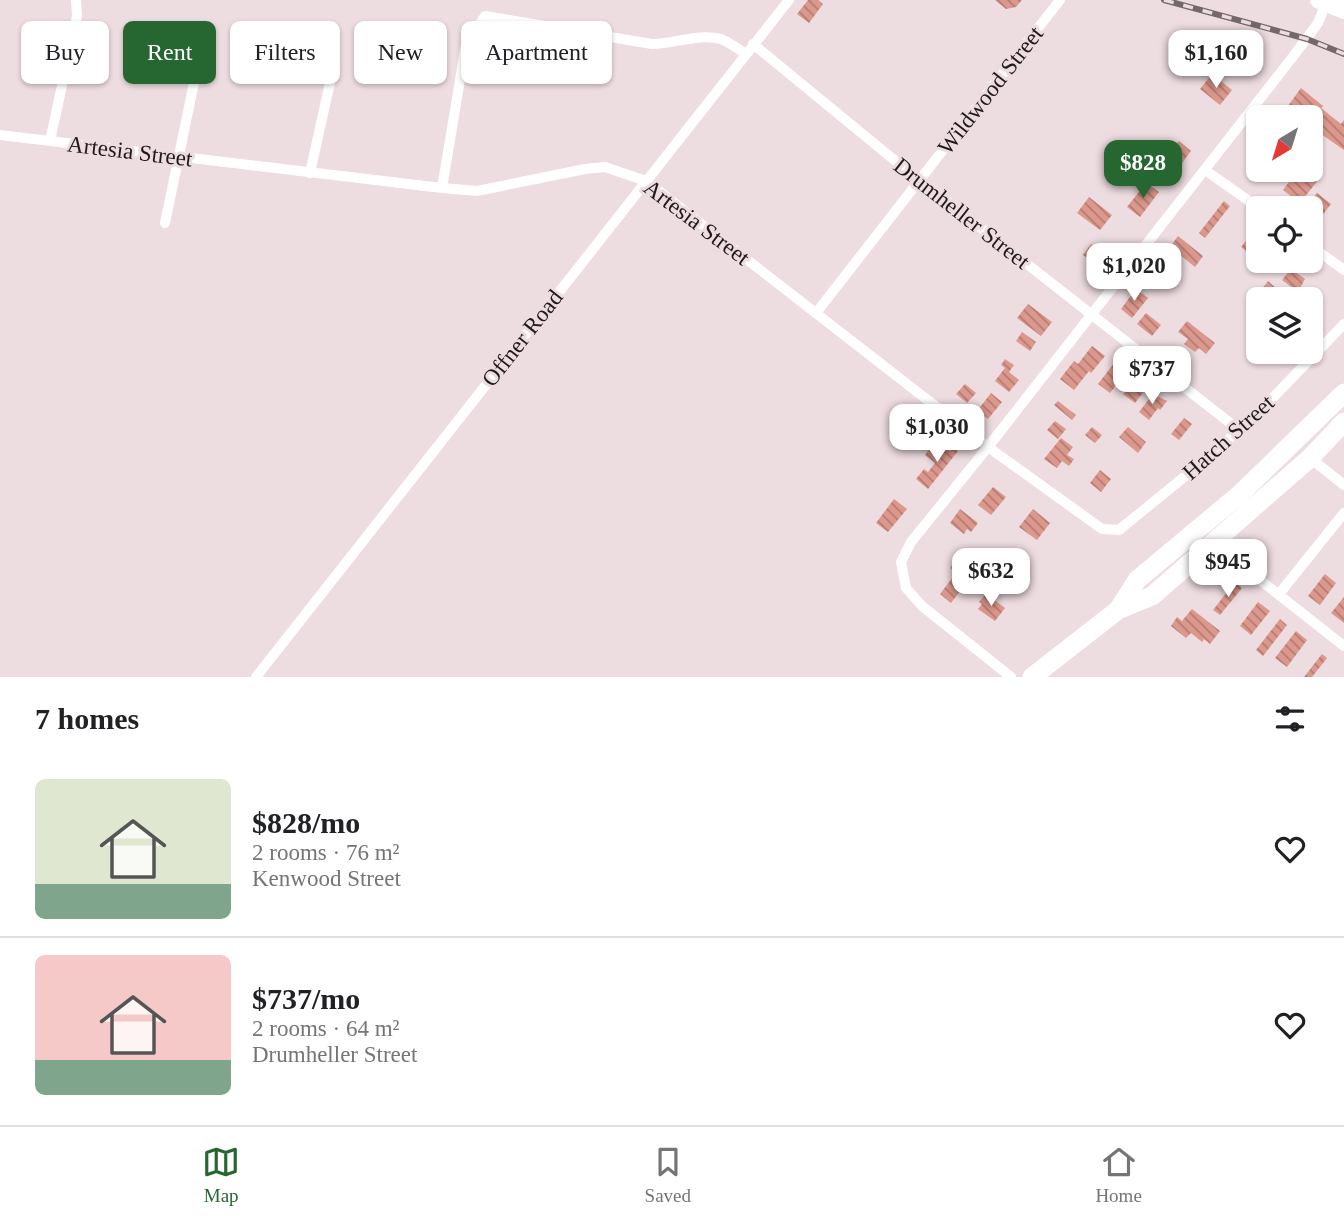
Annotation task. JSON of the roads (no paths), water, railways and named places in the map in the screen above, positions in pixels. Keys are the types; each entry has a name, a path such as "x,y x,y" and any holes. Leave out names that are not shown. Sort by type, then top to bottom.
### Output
{"highway":[{"path":"1118,610 1138,580 1240,494 1344,393"},
{"path":"1032,677 1118,610 1152,596 1310,458 1344,422"}],"main road":[{"path":"1323,1 1344,10"}],"street":[{"path":"50,141 77,16 76,0"},
{"name":"Offner Road","path":"256,677 789,0"},
{"name":"Wildwood Street","path":"816,313 1060,0"},
{"path":"1011,677 922,606 906,588 901,562 911,542 1092,315 1318,23 1323,1"},
{"name":"Drumheller Street","path":"442,188 466,44 485,16 652,44 669,44 704,37 722,40 750,49 1238,430"},
{"path":"165,223 194,84"},
{"path":"310,173 330,84"},
{"name":"Artesia Street","path":"0,135 477,191 605,167 646,181 988,447 1102,529"},
{"path":"1205,170 1246,199"},
{"path":"1323,255 1344,270"},
{"name":"Hatch Street","path":"1102,529 1119,530 1238,430 1344,324"},
{"path":"1310,458 1344,485"},
{"path":"1279,594 1344,513"},
{"path":"1246,569 1344,646"}],"railway":[{"path":"1164,0 1307,39 1344,54"}]}
